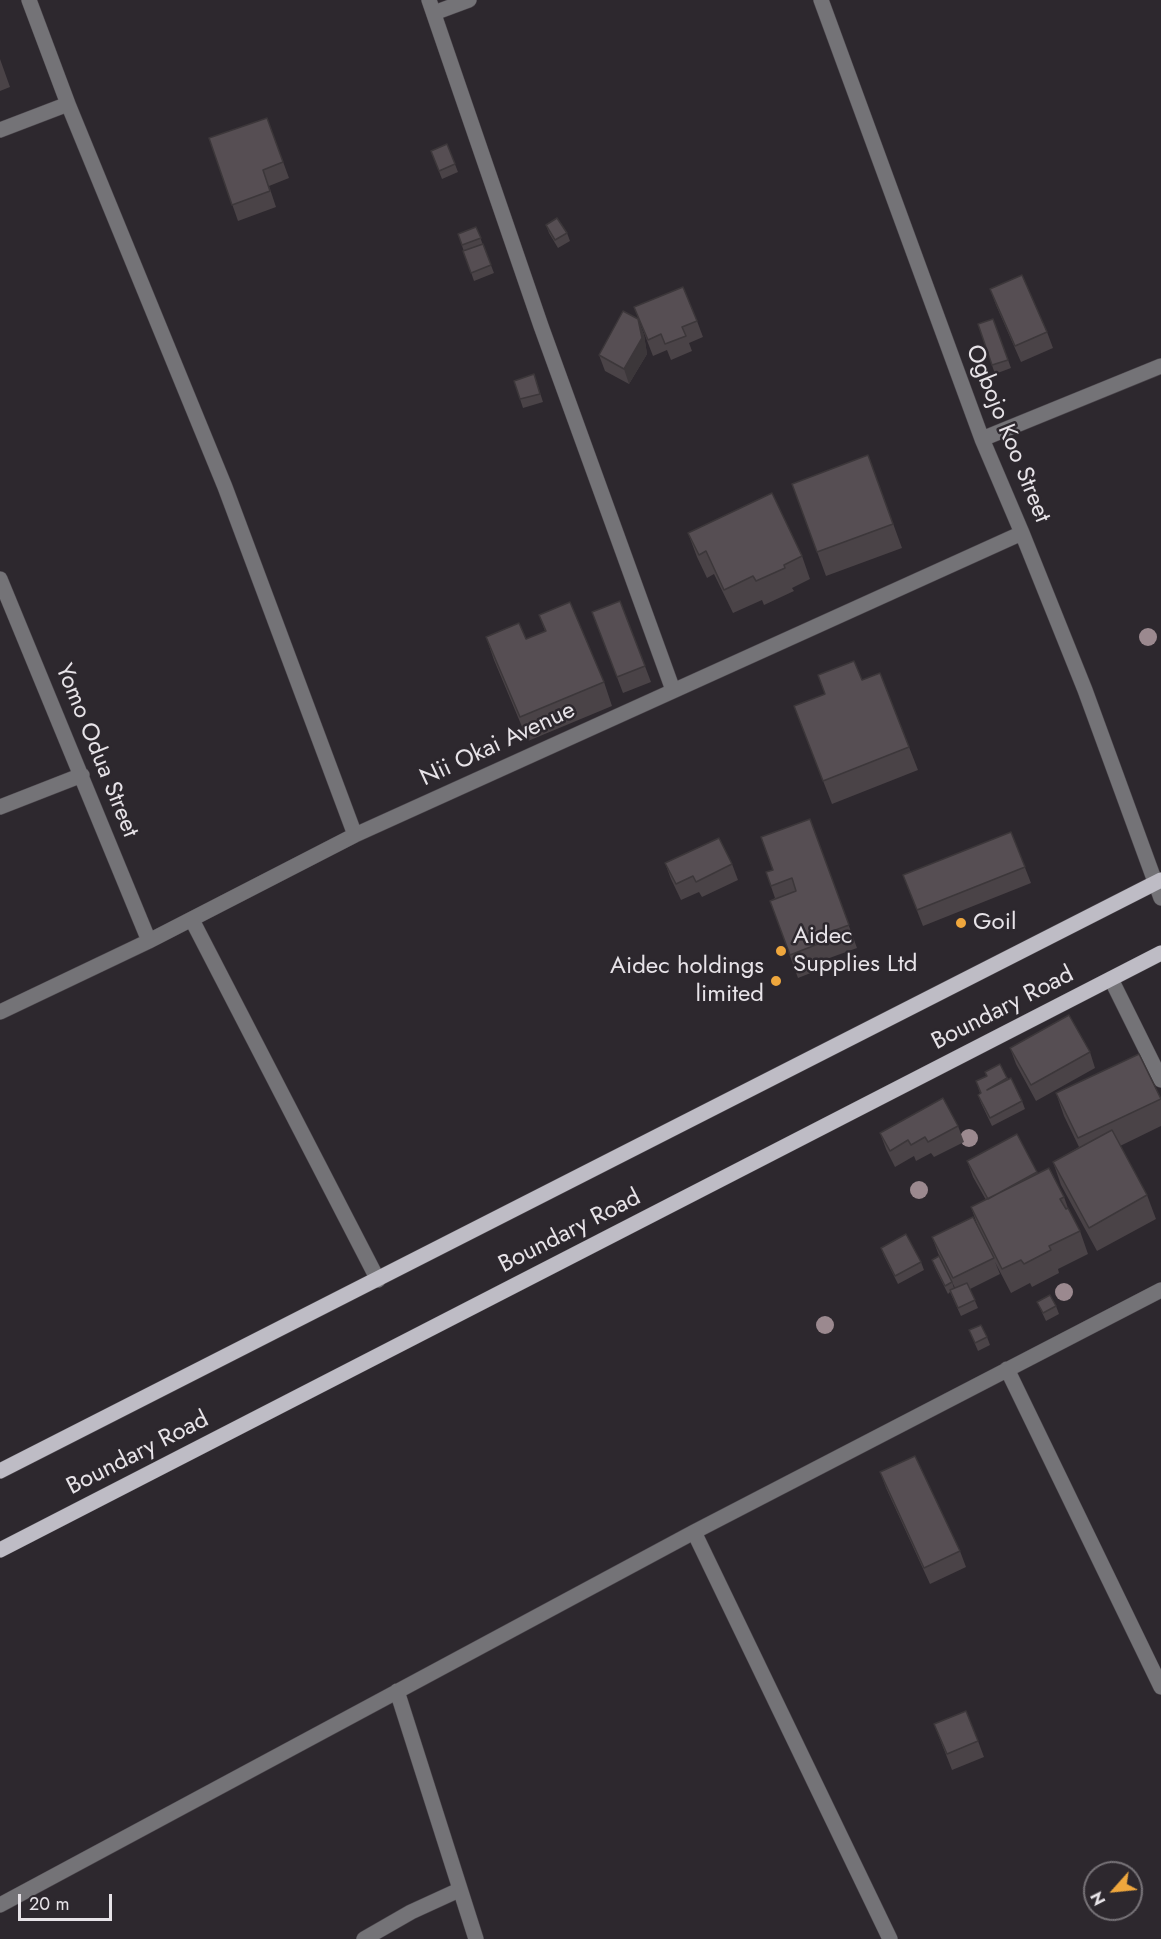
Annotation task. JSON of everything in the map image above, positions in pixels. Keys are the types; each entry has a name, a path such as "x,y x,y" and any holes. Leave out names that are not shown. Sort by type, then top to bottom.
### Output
{"main road":[{"name":"Boundary Road","path":"0,1471 1159,887"},
{"name":"Boundary Road","path":"0,1550 1161,953"}],"street":[{"path":"29,0 68,104 225,487 355,835"},
{"path":"469,0 432,6 541,326 673,690"},
{"name":"Ogbojo Koo Street","path":"821,0 982,439 1085,690 1159,887"},
{"path":"0,130 68,104"},
{"path":"982,439 1161,366"},
{"name":"Nii Okai Avenue","path":"0,1012 192,920 355,835 1022,532"},
{"name":"Yomo Odua Street","path":"0,579 149,941"},
{"path":"0,807 82,774"},
{"path":"192,920 378,1280"},
{"path":"1111,979 1161,1080"},
{"path":"0,1905 694,1532 1161,1290"},
{"path":"1007,1369 1161,1687"},
{"path":"694,1532 890,1939"},
{"path":"397,1691 476,1939"},
{"path":"364,1939 411,1912 459,1890"}],"building":[{"path":"267,118 283,162 263,170 270,191 232,205 209,138"},
{"path":"447,144 455,164 439,171 431,151"},
{"path":"557,218 567,233 555,240 546,225"},
{"path":"476,227 481,238 462,245 458,234"},
{"path":"483,244 491,265 471,273 463,251"},
{"path":"1022,275 1047,332 1015,346 990,289"},
{"path":"683,287 697,321 682,327 686,336 665,344 661,334 648,340 634,307"},
{"path":"623,311 638,319 642,338 624,369 599,355"},
{"path":"993,319 1008,360 992,365 978,324"},
{"path":"534,374 540,394 520,399 514,381"},
{"path":"868,455 893,524 817,552 792,484"},
{"path":"772,493 802,556 784,565 785,568 756,581 753,576 724,590 706,551 699,555 688,533"},
{"path":"620,601 645,666 617,677 592,612"},
{"path":"570,602 604,682 520,717 486,637 519,623 526,639 546,631 539,615"},
{"path":"854,661 862,680 880,673 909,747 823,781 794,706 825,694 818,675"},
{"path":"810,819 849,925 811,939 816,939 818,944 790,955 770,901 796,891 792,878 771,886 766,872 773,870 761,837"},
{"path":"1011,832 1025,867 917,910 903,875"},
{"path":"719,838 732,864 696,882 693,876 676,884 665,863"},
{"path":"1069,1015 1090,1052 1031,1085 1010,1048"},
{"path":"1139,1054 1161,1099 1078,1138 1056,1093"},
{"path":"1000,1064 1007,1078 987,1090 1011,1078 1022,1101 990,1118 978,1095 981,1093 976,1081 987,1076 985,1072"},
{"path":"943,1098 958,1126 928,1142 925,1137 911,1145 908,1140 890,1151 880,1133"},
{"path":"1112,1130 1147,1195 1089,1228 1053,1162"},
{"path":"1017,1134 1037,1172 988,1199 967,1161"},
{"path":"1049,1168 1064,1197 1060,1199 1066,1209 1068,1208 1080,1231 1049,1246 1051,1250 1024,1264 1021,1260 1002,1269 971,1207"},
{"path":"973,1217 994,1258 953,1278 932,1237"},
{"path":"906,1234 921,1262 895,1276 881,1248"},
{"path":"939,1256 952,1282 945,1286 932,1260"},
{"path":"967,1283 975,1300 958,1308 950,1290"},
{"path":"1050,1295 1056,1306 1043,1313 1037,1302"},
{"path":"981,1325 987,1337 975,1343 969,1330"},
{"path":"915,1456 960,1551 924,1568 880,1472"},
{"path":"966,1711 978,1741 947,1754 934,1724"}],"place":[{"name":"Goil","path":"961,923"},
{"name":"Aidec Supplies Ltd","path":"781,951"},
{"name":"Aidec holdings limited","path":"776,981"}]}
